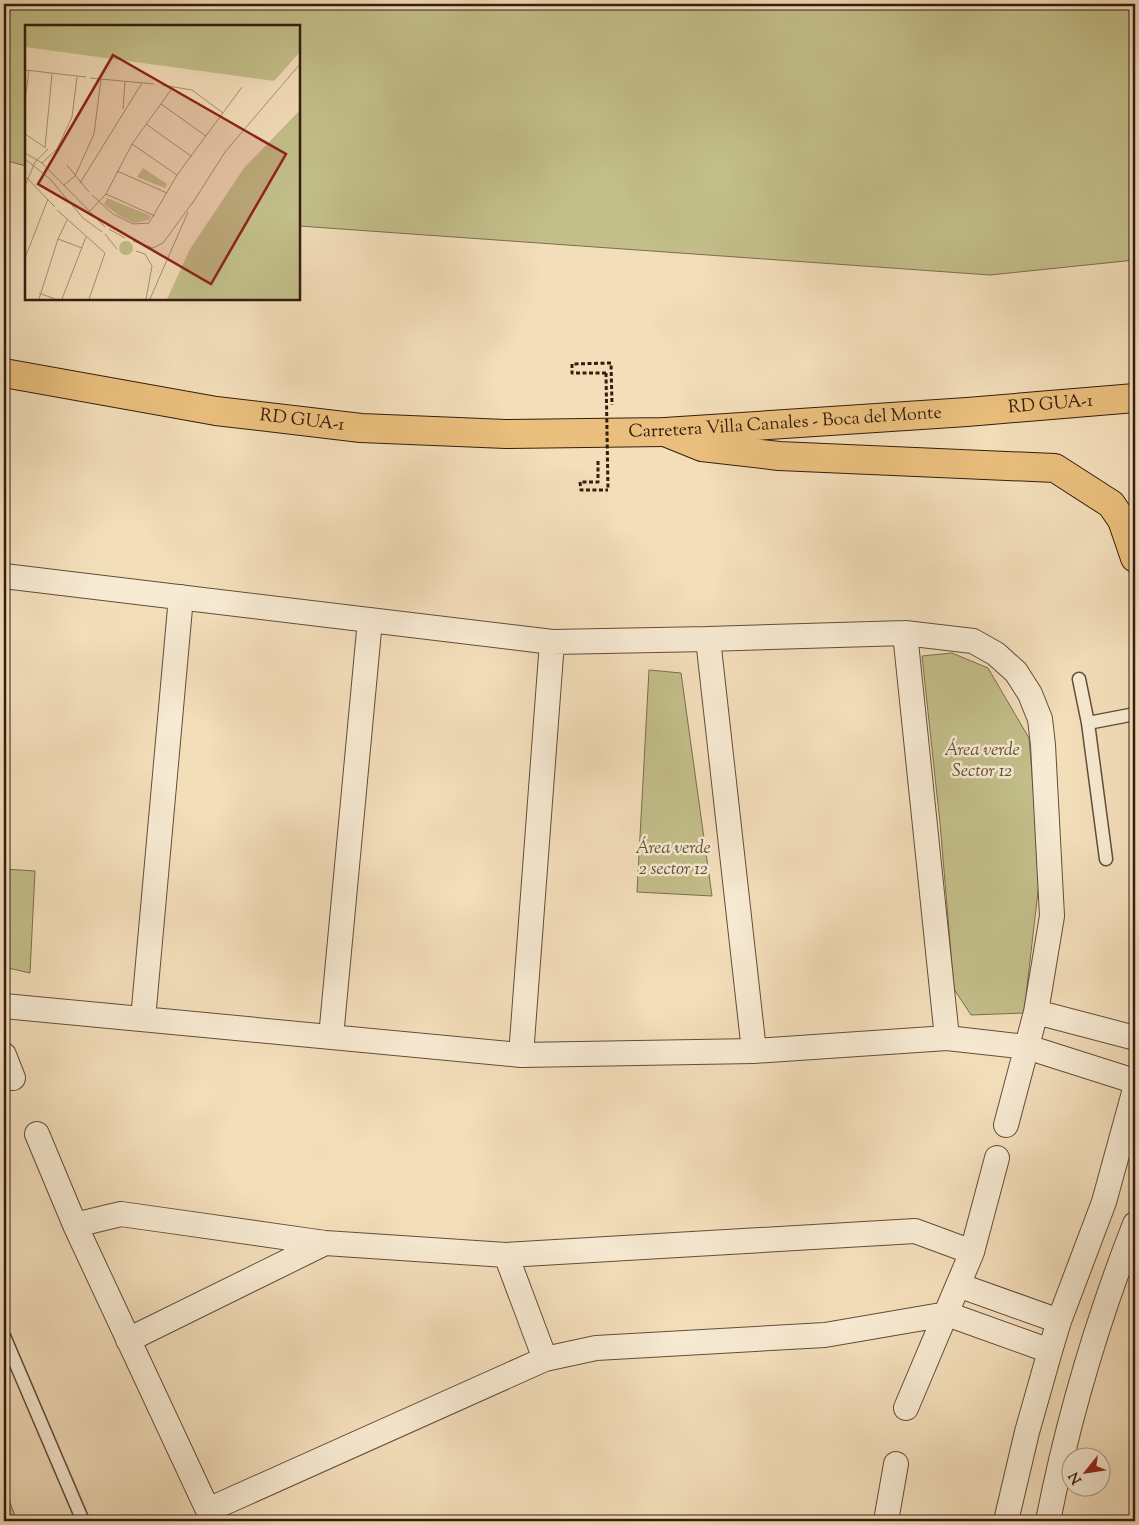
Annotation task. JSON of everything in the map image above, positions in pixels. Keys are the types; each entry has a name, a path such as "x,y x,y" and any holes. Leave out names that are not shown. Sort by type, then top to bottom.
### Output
{"main road":[{"name":"RD GUA-1","path":"4,373 216,411 361,428 506,434 609,433"},
{"name":"RD GUA-1","path":"967,412 1135,398"},
{"name":"Carretera Villa Canales - Boca del Monte","path":"609,433 665,432 967,412"},
{"path":"665,432 702,447 779,456 1055,468 1111,504 1122,520 1135,558"}],"street":[{"path":"4,576 552,642 905,632 973,641 996,654 1016,672 1026,686 1040,719 1043,745 1052,916 1036,1012 1006,1125"},
{"path":"143,1019 180,597"},
{"path":"331,1037 370,620"},
{"path":"905,632 947,1038"},
{"path":"708,639 754,1051"},
{"path":"521,1056 552,642"},
{"path":"4,1006 521,1056 754,1051 947,1038 1027,1047 1135,1084 1104,1202 1059,1321 1050,1351 1027,1432 1006,1521"},
{"path":"1036,1012 1135,1038"},
{"path":"4,1055 13,1078"},
{"path":"37,1134 75,1225 211,1516 545,1359 596,1348 825,1335 947,1314 1050,1351"},
{"path":"906,1408 972,1252 997,1158"},
{"path":"75,1225 121,1214 325,1244 506,1255 915,1232 972,1252"},
{"path":"1048,1521 1059,1462 1083,1370 1112,1281 1135,1224"},
{"path":"128,1340 325,1244"},
{"path":"506,1255 545,1359"},
{"path":"958,1285 1059,1321"},
{"path":"886,1521 896,1464"}],"lane":[{"path":"1079,679 1088,723 1106,859"},
{"path":"1088,723 1135,714"},
{"path":"4,1336 83,1521"}],"path":[{"path":"598,482 580,482 581,490 608,490 606,373 572,373 572,364 611,363 609,433"}],"green space":[{"path":"4,4 1135,4 1135,260 990,275 300,226 300,25 25,25 25,166 4,160"},
{"name":"Área verde Sector 12","path":"952,653 988,668 1029,738 1040,874 1024,1013 971,1015 954,989 940,823 922,656"},
{"name":"Área verde 2 sector 12","path":"649,670 681,673 712,896 637,892"},
{"path":"4,869 35,871 30,973 4,967"},
{"path":"4,1487 17,1521 4,1521"}]}
